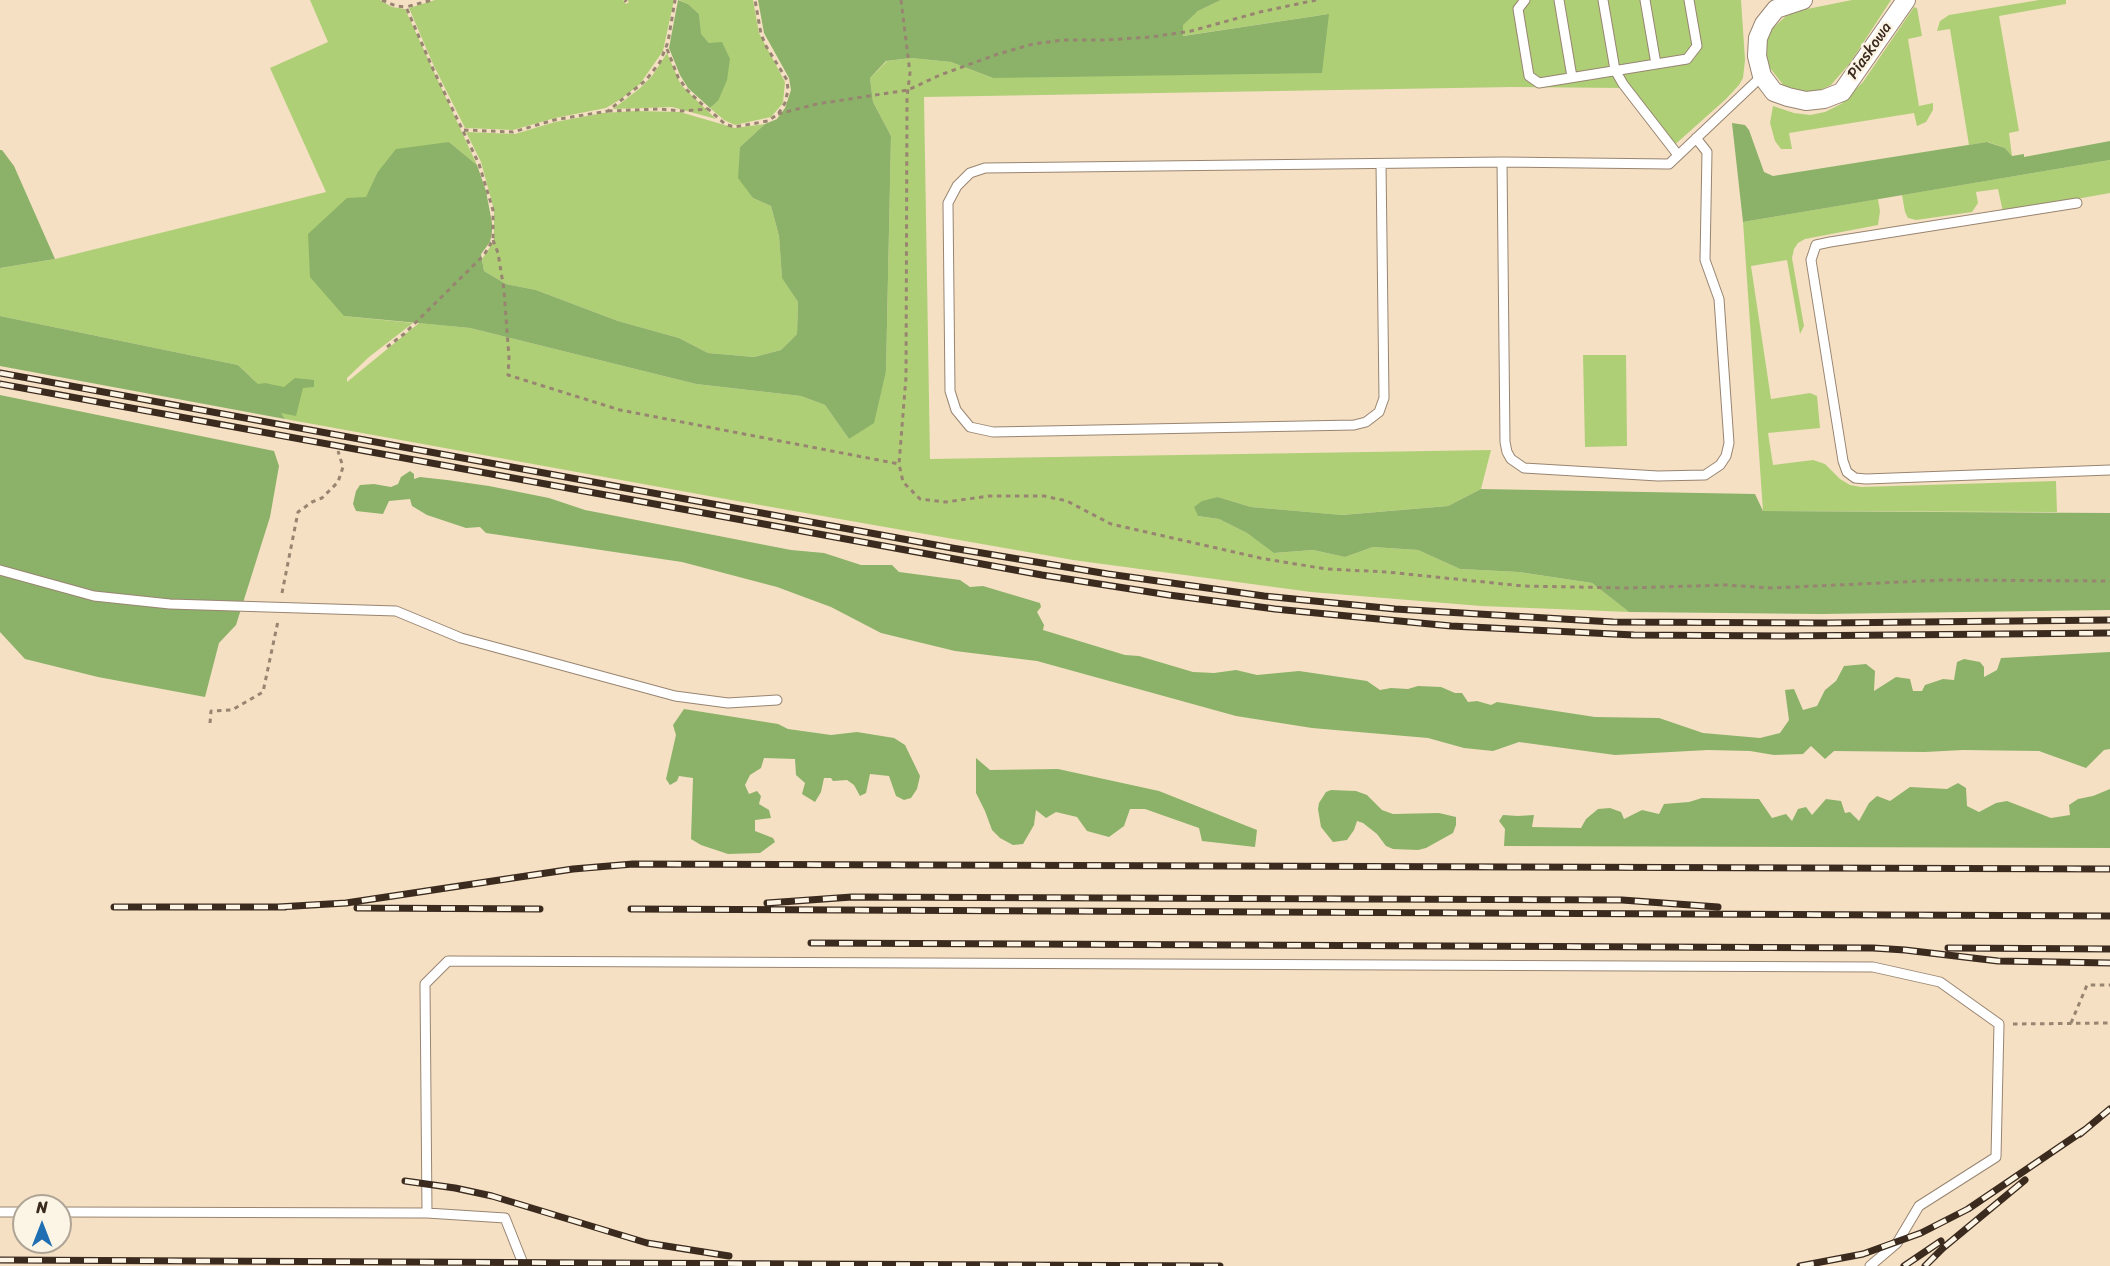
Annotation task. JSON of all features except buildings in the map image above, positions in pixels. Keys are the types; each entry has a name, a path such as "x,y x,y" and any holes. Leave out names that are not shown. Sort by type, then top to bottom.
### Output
{"street":[{"path":"1762,76 1757,56 1758,38 1773,5 1803,0"},
{"name":"Piaskowa","path":"1762,76 1774,92 1806,101 1824,99 1842,92 1906,0"}],"lane":[{"path":"1525,0 1518,9 1529,76 1539,83 1687,59 1697,46 1689,0"},
{"path":"1559,0 1572,77"},
{"path":"1603,0 1615,70 1623,84 1678,155"},
{"path":"1646,0 1656,64"},
{"path":"1381,164 1384,398 1379,412 1366,422 1343,425 993,432 970,427 956,410 950,391 948,203 957,186 970,173 985,168 1502,162 1669,164 1762,76"},
{"path":"1502,162 1505,442 1511,459 1524,468 1658,476 1705,475 1720,465 1726,456 1729,443 1719,299 1704,260 1707,152 1696,138"},
{"path":"2077,203 1830,242 1816,245 1811,260 1843,461 1847,472 1855,478 2110,470"},
{"path":"0,570 94,596 170,604 396,610 461,638 675,696 728,703 777,700"},
{"path":"427,1213 425,984 448,961 1873,967 1940,982 1999,1024 1996,1157 1919,1206 1897,1242 1870,1266"},
{"path":"72,1212 427,1213 505,1218 524,1266"}],"path":[{"path":"382,0 396,6 406,7 432,0"},
{"path":"608,111 633,93 646,80 667,49 675,0"},
{"path":"755,0 761,34 787,80 788,90 785,103 778,114"},
{"path":"901,0 910,73 906,377 898,464 903,482 920,499 946,502 989,496 1044,496 1067,501 1111,524 1260,558 1326,569 1387,572 1523,586 1626,588 1726,585 1772,588 1997,579 2110,581"},
{"path":"667,49 678,77 687,90 725,124 734,127 768,121 778,114 817,104 908,90 940,75 1033,44 1063,40 1150,37 1191,31 1260,12 1316,0"},
{"path":"406,7 433,69 464,130 487,186 493,210 493,240 498,253 504,290 508,375 620,410 898,464"},
{"path":"464,130 513,132 554,120 608,111 708,109"},
{"path":"387,347 404,334 484,255 493,240"},
{"path":"210,723 210,711 232,710 263,692 298,513 312,502 322,498 340,479 343,467 338,451"},
{"path":"2071,1023 2087,986 2110,985"},
{"path":"1999,1024 2110,1023"}],"green space":[{"path":"310,0 380,0 392,7 405,9 477,165 449,142 377,173 366,198 344,316 413,323 369,357 347,378 347,382 419,323 470,328 696,384 801,396 825,405 849,439 886,371 891,136 873,102 870,78 887,61 911,58 951,62 993,78 1329,14 1182,36 1182,25 1198,11 1221,0 1741,0 1745,60 1743,78 1726,99 1670,149 1623,88 1513,87 924,97 930,459 1491,450 1481,489 1448,506 1341,515 1251,507 1218,497 1198,516 1219,519 1247,533 1275,553 1313,550 1345,557 1373,547 1418,550 1460,569 1519,572 1592,583 1629,612 1481,606 1311,592 1073,560 285,419 254,380 238,365 0,316 0,268 55,259 326,192 270,68 328,42"},
{"path":"435,0 623,0 626,4 629,2 627,0 674,0 663,51 640,84 606,108 555,118 513,130 465,128 433,64 409,8"},
{"path":"678,0 688,4 699,14 701,34 709,43 722,42 730,59 727,80 718,101 710,108 688,88 669,48"},
{"path":"679,0 753,0 759,33 785,82 783,103 771,117 735,125 724,120 710,108 718,101 709,43 700,34 699,14 688,4"},
{"path":"758,0 1221,0 1198,11 1183,25 1183,36 1329,14 1322,73 993,78 951,62 911,58 886,61 870,78 873,102 891,136 886,371 874,423 849,439 825,405 801,396 696,384 470,328 344,316 310,277 308,234 347,198 366,197 377,173 396,149 449,142 477,165 486,191 492,232 490,242 481,254 484,271 506,284 536,290 618,321 679,338 708,353 754,357 781,350 797,334 798,302 782,278 779,236 771,206 753,198 738,178 740,147 765,124 777,119 785,108 791,90 789,78 764,33"},
{"path":"1852,0 1891,0 1850,63 1831,85 1816,92 1784,86 1770,68 1766,54 1767,40 1773,28 1786,16 1802,10"},
{"path":"2039,0 2066,0 2066,4 1999,16 2019,131 2009,133 2012,156 2005,148 1988,142 1969,145 1950,29 1937,31 1940,21 1949,15"},
{"path":"1914,7 1917,8 1922,36 1908,39 1919,106 1933,103 1933,110 1926,122 1917,126 1914,113 1789,133 1792,149 1781,149 1775,141 1770,123 1773,106 1794,113 1810,115 1825,112 1841,104 1863,82"},
{"path":"667,53 681,85 716,119 672,107 613,109 652,76"},
{"path":"680,112 735,128 765,124 740,147 753,198 771,206 779,236 782,277 798,302 797,334 781,350 754,357 708,353 679,338 618,321 536,290 506,284 484,271 482,259 494,241 494,210 481,162 466,132 515,134 555,122 603,113"},
{"path":"1732,123 1745,125 1749,130 1764,172 1773,176 1987,142 2005,148 2012,156 2024,154 2024,157 2110,141 2110,160 1743,222"},
{"path":"0,150 14,166 55,259 0,268"},
{"path":"2110,160 2110,193 2003,212 1998,189 1976,192 1978,203 1972,212 1916,220 1908,218 1905,212 1902,195"},
{"path":"1878,199 1880,211 1878,225 1805,239 1794,249 1792,258 1804,326 1800,334 1787,260 1751,266 1771,399 1810,393 1817,396 1820,428 1768,433 1773,465 1813,460 1825,464 1840,479 1850,485 1861,487 2056,481 2057,512 1763,511 1743,222"},
{"path":"0,316 238,365 258,384 284,387 295,378 314,380 314,387 303,388 296,416 281,413 285,419 0,366"},
{"path":"1583,355 1626,355 1627,446 1585,447"},
{"path":"0,395 274,451 279,466 270,517 236,625 219,643 205,697 98,677 25,659 0,632"},
{"path":"410,471 414,474 414,479 420,477 489,486 549,498 585,510 791,550 824,553 861,565 892,565 899,572 960,580 970,587 983,586 1040,603 1041,607 1037,612 1044,625 1043,630 1125,655 1139,656 1193,672 1214,673 1236,670 1257,675 1299,671 1367,681 1380,690 1408,689 1418,686 1441,687 1455,693 1462,693 1468,702 1477,701 1491,705 1497,702 1595,717 1659,718 1703,733 1760,738 1780,733 1789,720 1785,690 1794,689 1803,710 1817,706 1825,690 1836,681 1844,666 1866,664 1875,671 1874,691 1896,677 1910,679 1913,691 1922,691 1925,685 1943,679 1954,680 1957,662 1964,659 1980,662 1984,667 1984,677 1997,670 2001,658 2110,652 2110,749 2104,750 2086,768 2039,751 1834,751 1825,759 1811,746 1803,754 1774,755 1750,751 1708,750 1615,755 1519,742 1493,751 1464,748 1428,738 1312,728 1236,716 1037,661 955,651 881,633 831,607 777,587 682,562 486,533 480,527 466,528 427,515 412,506 410,499 389,501 383,514 356,511 353,504 360,485 374,484 391,487 398,484 401,477"},
{"path":"1481,489 1755,494 1763,511 2110,513 2110,610 1821,614 1629,612 1592,583 1519,572 1460,569 1418,550 1373,547 1345,557 1313,550 1274,553 1247,533 1219,519 1198,516 1194,507 1202,501 1218,497 1251,507 1342,515 1448,506"},
{"path":"684,709 831,735 857,732 894,738 905,745 920,776 917,789 911,798 904,800 896,796 889,776 870,774 866,793 860,796 854,785 847,780 833,781 831,778 824,778 821,792 815,802 802,794 805,783 796,775 795,759 764,758 761,768 750,775 745,785 749,794 757,791 761,796 759,804 769,810 771,818 755,820 755,831 773,838 775,842 760,853 728,854 701,845 691,839 693,778 679,776 677,781 670,785 666,779 676,735 673,725"},
{"path":"976,758 990,770 1058,769 1159,791 1257,830 1255,847 1202,841 1199,828 1145,809 1130,809 1124,826 1109,837 1087,831 1077,817 1056,812 1046,818 1036,810 1034,825 1023,844 1013,845 1000,838 992,830 976,793"},
{"path":"1958,783 1966,788 1967,806 1979,812 1996,803 2007,801 2051,818 2070,815 2069,805 2078,799 2110,789 2110,848 1504,846 1505,829 1499,821 1503,815 1534,815 1532,827 1581,828 1586,819 1598,809 1610,808 1621,812 1624,819 1642,810 1659,814 1664,804 1689,802 1702,798 1759,799 1772,818 1786,814 1792,821 1798,809 1806,807 1812,815 1826,799 1841,801 1845,813 1850,812 1859,821 1869,803 1877,796 1890,801 1910,787 1947,789"},
{"path":"1331,790 1356,791 1367,795 1382,810 1393,814 1439,813 1456,817 1456,825 1453,833 1418,850 1393,849 1386,846 1377,834 1357,821 1347,840 1333,842 1321,827 1318,809 1326,792"}],"railway":[{"path":"0,373 952,548 1108,574 1264,596 1395,609 1613,622 1826,623 2110,620"},
{"path":"0,384 1042,575 1275,609 1451,626 1634,635 2110,633"},
{"path":"278,907 346,903 573,869 633,864 2110,869"},
{"path":"767,903 852,897 1622,900 1718,907"},
{"path":"114,907 285,907"},
{"path":"357,908 540,909"},
{"path":"631,909 2110,916"},
{"path":"811,943 1873,948 1998,961 2110,963"},
{"path":"1948,948 2110,949"},
{"path":"2080,1134 2110,1109"},
{"path":"1800,1266 1863,1254 1921,1233 1968,1209 2086,1129"},
{"path":"1925,1266 1943,1248 2025,1180"},
{"path":"405,1181 492,1196 647,1243 729,1256"},
{"path":"1904,1266 1941,1241"},
{"path":"0,1260 1220,1266"}]}
